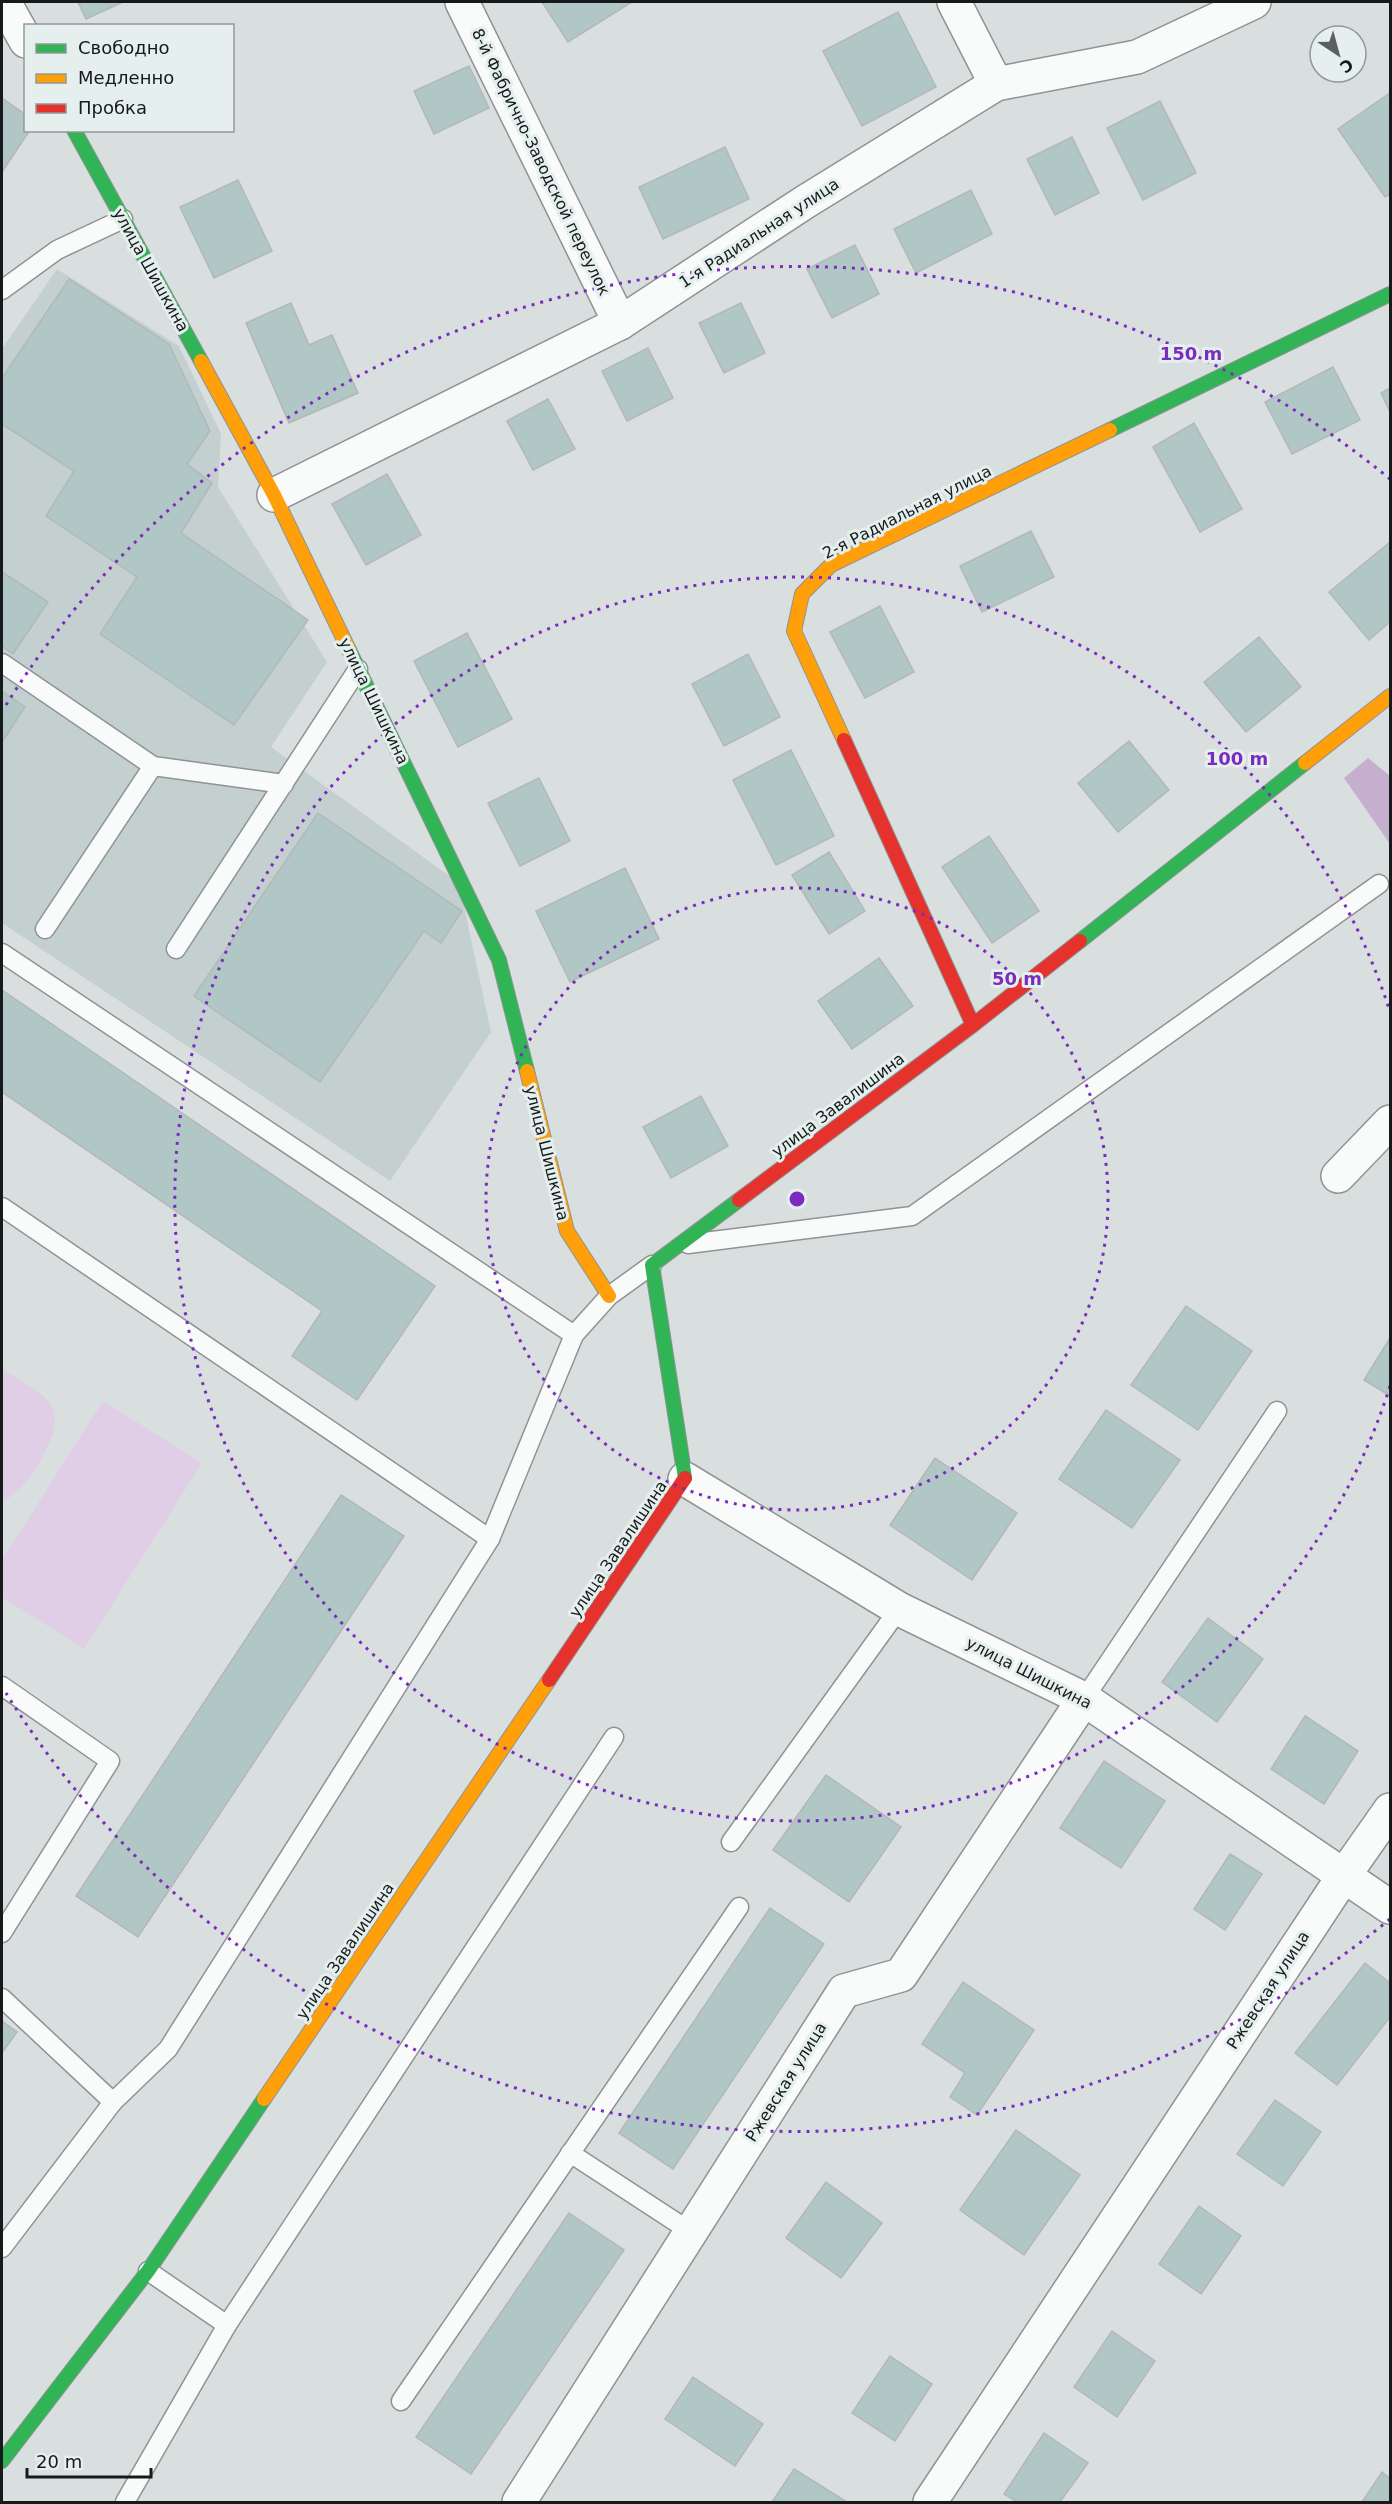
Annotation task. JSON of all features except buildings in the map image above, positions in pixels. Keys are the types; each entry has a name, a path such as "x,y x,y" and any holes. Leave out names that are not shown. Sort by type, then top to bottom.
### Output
{"street":[{"path":"4,2 24,37"},
{"name":"8-й Фабрично-Заводской переулок","path":"462,2 620,323"},
{"path":"954,2 996,84"},
{"name":"1-я Радиальная улица","path":"274,495 620,323 805,202 996,84 1137,57 1254,2"},
{"name":"улица Шишкина","path":"75,132 274,495 499,960 567,1231 609,1296"},
{"name":"2-я Радиальная улица","path":"973,1024 794,631 802,594 831,565 1390,294"},
{"name":"улица Завалишина","path":"2,2461 148,2271 685,1479 652,1264 973,1024 1390,696"},
{"path":"1338,1176 1390,1122"},
{"name":"улица Шишкина","path":"685,1479 899,1609 1084,1699 1345,1874 1390,1907"},
{"name":"Ржевская улица","path":"519,2502 844,1991 901,1975 1084,1699"},
{"name":"Ржевская улица","path":"930,2502 1345,1874 1390,1810"}],"lane":[{"path":"2,290 57,250 123,219"},
{"path":"2,663 153,766 284,784"},
{"path":"176,949 358,669"},
{"path":"45,929 153,766"},
{"path":"678,1246 912,1216 1379,884"},
{"path":"2,953 574,1335"},
{"path":"2,1207 490,1539"},
{"path":"2,2248 113,2102 168,2049 490,1539 574,1335 609,1296 652,1264"},
{"path":"1084,1699 1277,1411"},
{"path":"731,1842 899,1609"},
{"path":"2,1686 110,1761 2,1933"},
{"path":"125,2502 227,2325 614,1737"},
{"path":"401,2401 739,1907"},
{"path":"2,1998 113,2102"},
{"path":"570,2153 691,2232"},
{"path":"148,2271 227,2325"}],"shaded area":[{"path":"57,269 179,346 221,434 218,487 327,662 271,747 459,883 491,1032 390,1181 2,923 2,349"},
{"path":"1368,758 1390,776 1390,844 1344,778"},
{"path":"2,1369 41,1394 51,1405 55,1415 54,1428 42,1459 22,1487 2,1501"},
{"path":"103,1401 202,1463 84,1649 2,1597 2,1560"}],"traffic: fast":[{"path":"75,132 201,361"},
{"path":"1110,430 1390,294"},
{"path":"349,650 499,960 527,1071"},
{"path":"1080,941 1305,763"},
{"path":"685,1478 652,1265 739,1200"},
{"path":"2,2461 148,2271 264,2099"}],"traffic: slow":[{"path":"201,361 274,495 349,650"},
{"path":"844,740 794,631 802,594 831,565 1110,430"},
{"path":"1305,763 1390,696"},
{"path":"527,1071 567,1231 609,1296"},
{"path":"264,2099 549,1680"}],"traffic: jam":[{"path":"844,740 973,1025"},
{"path":"739,1200 973,1025 1080,941"},
{"path":"549,1680 685,1478"}]}
